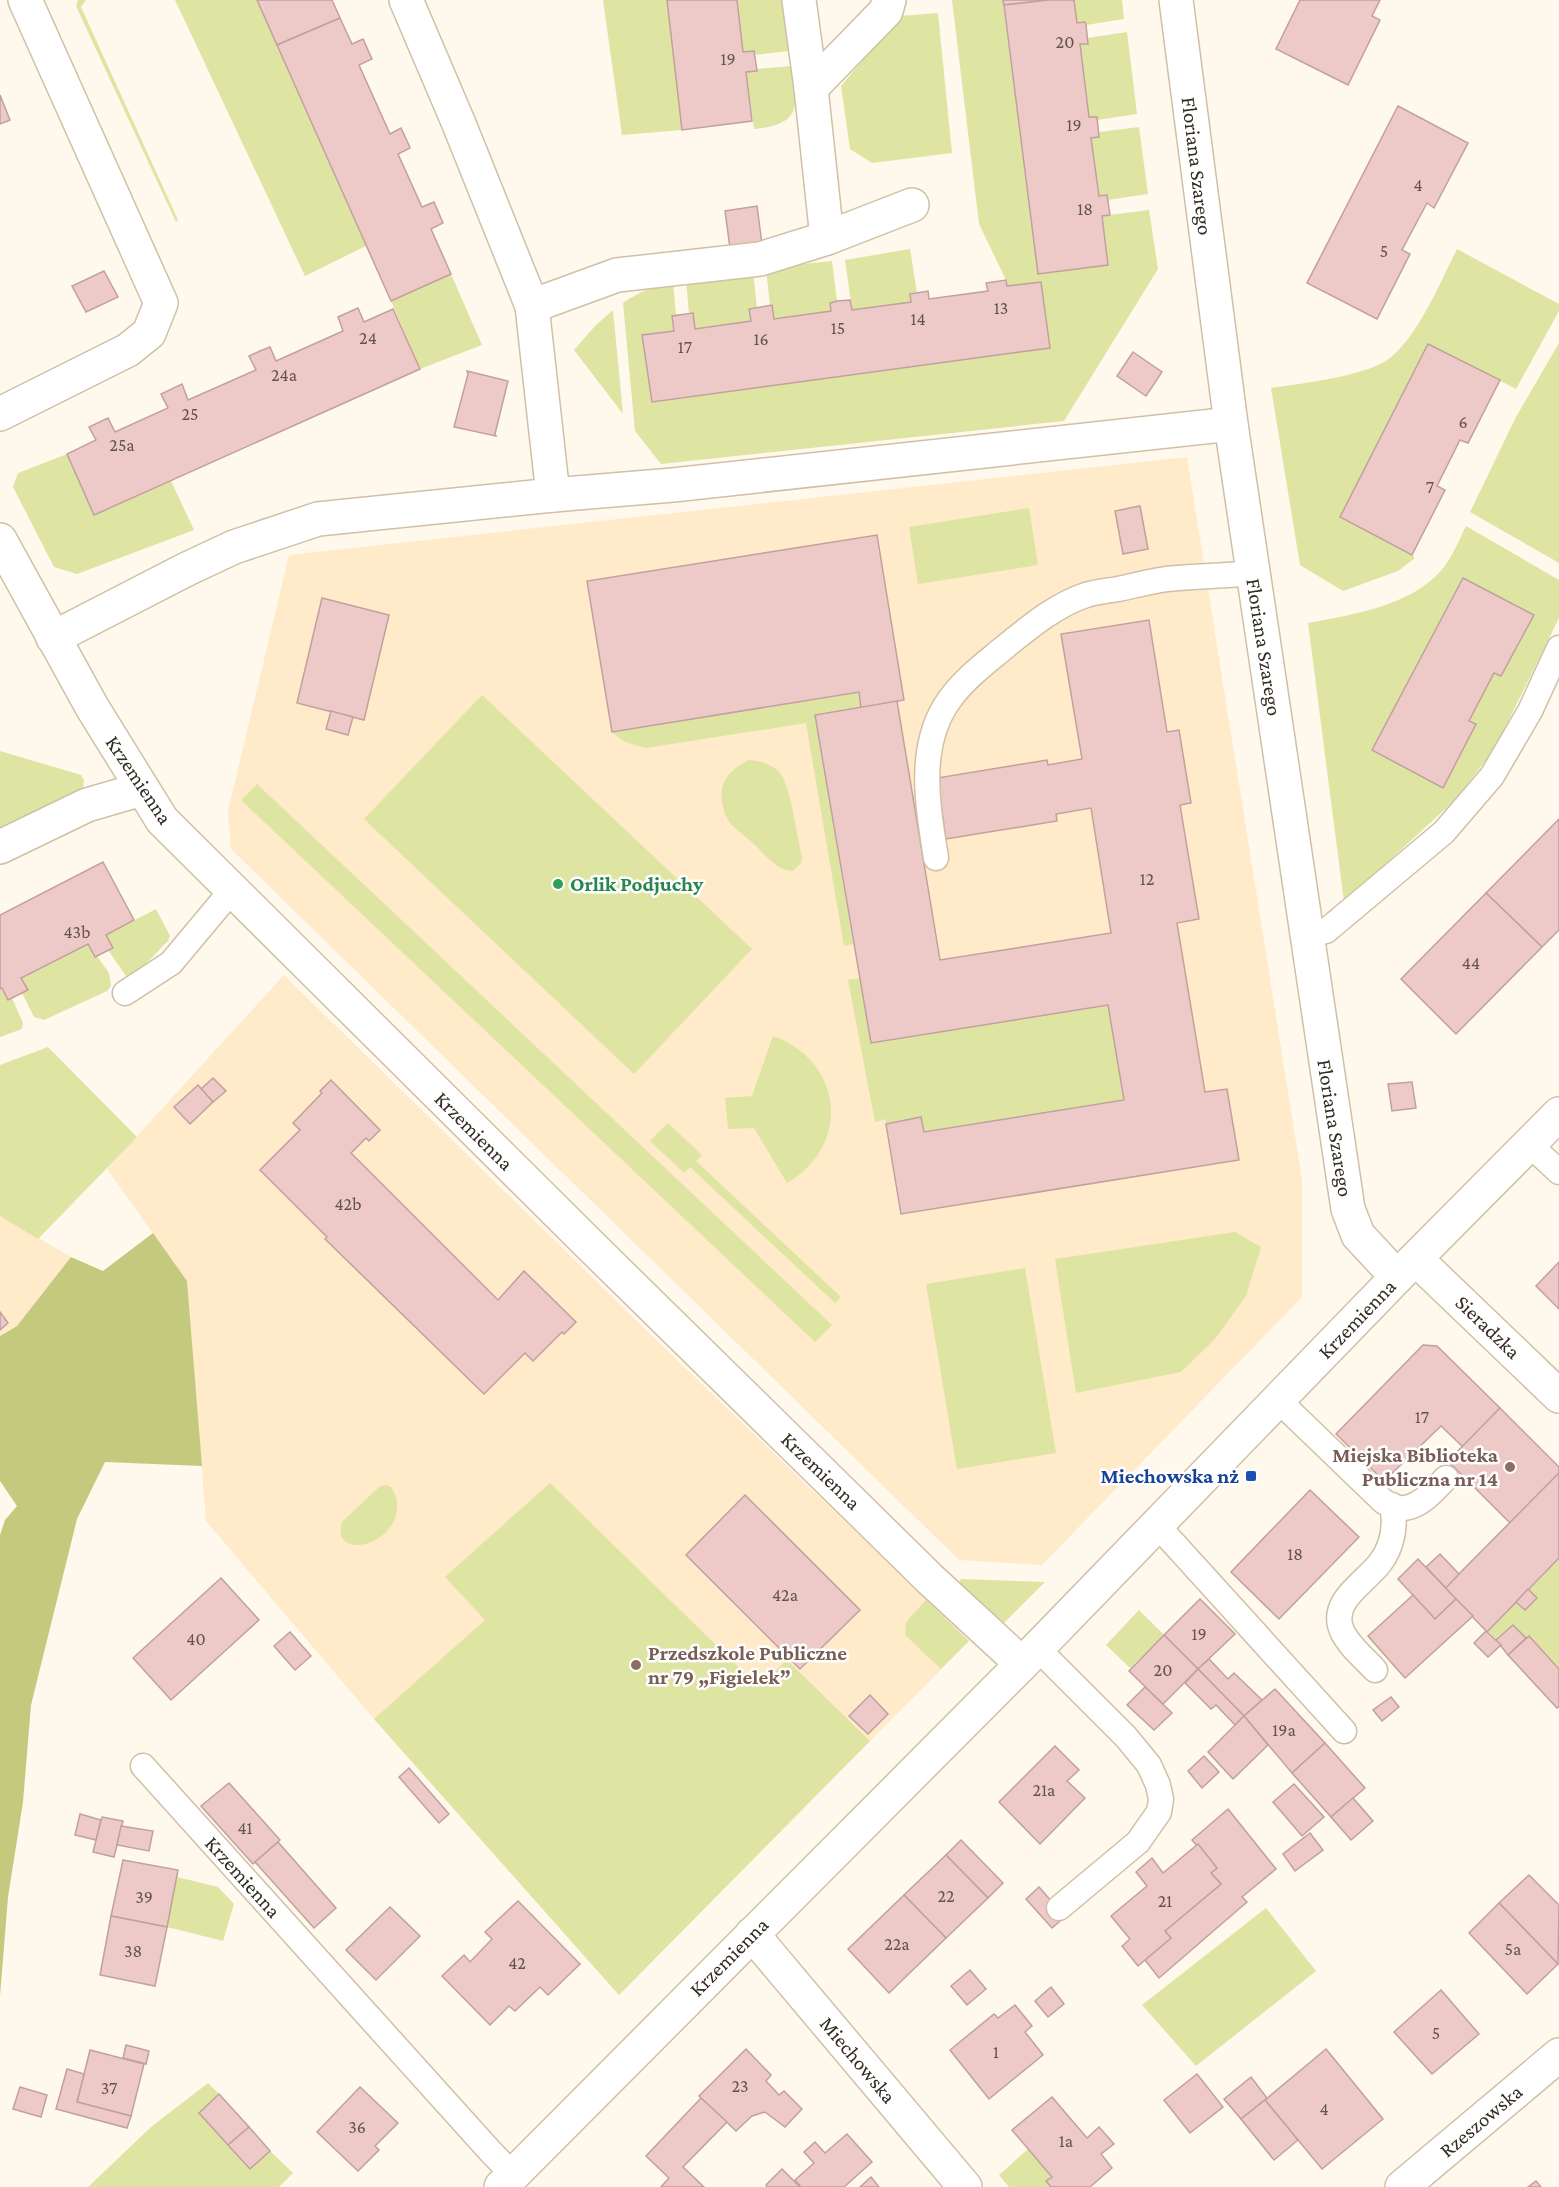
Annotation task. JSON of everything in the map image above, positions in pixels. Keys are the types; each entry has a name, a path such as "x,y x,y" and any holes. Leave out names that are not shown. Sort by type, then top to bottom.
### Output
{"street":[{"path":"0,414 128,350 148,333 161,303 25,0"},
{"path":"406,0 532,306 553,495"},
{"path":"799,0 827,238"},
{"path":"810,88 886,11 889,0"},
{"name":"Floriana Szarego","path":"1176,0 1231,424 1348,1209 1358,1236 1407,1268"},
{"path":"532,306 617,275 760,259 827,238 912,205"},
{"path":"53,638 188,568 234,547 318,519 685,484 1231,424"},
{"name":"Krzemienna","path":"0,540 92,708 162,820 930,1579 1030,1656"},
{"path":"0,847 87,805 142,789"},
{"name":"Krzemienna","path":"507,2181 1030,1656 1559,1114"},
{"name":"Sieradzka","path":"1407,1268 1559,1396"},
{"name":"Miechowska","path":"752,1934 965,2187"},
{"name":"Rzeszowska","path":"1402,2187 1559,2055"}],"lane":[{"path":"936,858 927,795 927,766 941,714 972,675 1048,614 1066,603 1088,595 1166,579 1222,577 1253,573"},
{"path":"1307,936 1326,932 1336,924 1444,832 1479,792 1492,776 1530,711 1559,648"},
{"path":"125,993 171,963 232,891"},
{"path":"1530,1144 1559,1172"},
{"path":"1278,1400 1384,1502 1397,1508 1416,1504 1428,1496 1446,1478"},
{"path":"1375,1670 1347,1639 1339,1616 1348,1595 1382,1561 1393,1532 1395,1520 1392,1505"},
{"path":"1156,1525 1344,1731"},
{"name":"Krzemienna","path":"1030,1656 1126,1737 1149,1766 1158,1785 1161,1799 1159,1812 1138,1842 1059,1908"},
{"name":"Krzemienna","path":"143,1766 482,2143 507,2181"}],"shaded area":[{"path":"1187,457 1302,1180 1302,1297 1042,1565 959,1560 231,849 228,811 289,555"},
{"path":"284,975 649,1333 969,1641 619,1995 379,1725 206,1521 187,1281 107,1169"},
{"path":"0,1216 71,1257 17,1326 0,1336"}],"green space":[{"path":"78,0 86,0 81,7 178,220 176,222 76,6"},
{"path":"175,0 257,0 366,246 305,276"},
{"path":"603,0 667,0 682,130 622,135"},
{"path":"737,0 783,0 790,51 754,55 754,51 743,52"},
{"path":"952,0 1003,0 1038,273 1102,216 1149,210 1158,269 1064,421 661,464 635,431 623,303 653,287 666,283 673,281 676,316 672,317 674,331 642,336 652,402 1050,348 1041,282 1007,286 979,224"},
{"path":"1074,0 1122,0 1124,19 1086,25 1085,22 1077,23"},
{"path":"938,13 952,153 872,163 850,149 841,86 900,16"},
{"path":"1127,32 1137,114 1097,120 1096,117 1089,117 1080,44 1088,44 1087,38"},
{"path":"792,66 795,103 789,118 770,127 754,129 746,72"},
{"path":"1139,127 1148,194 1108,200 1099,196 1091,138 1099,137 1099,132"},
{"path":"910,249 917,293 910,294 911,302 852,310 845,260"},
{"path":"1457,249 1559,304 1559,311 1516,389 1428,344 1340,517 1415,558 1398,571 1343,591 1300,565 1271,388 1350,375 1379,365 1390,358 1401,348 1419,322"},
{"path":"832,261 837,301 830,303 831,311 774,319 770,306 766,268"},
{"path":"753,271 757,308 750,309 751,321 695,329 689,314 686,280"},
{"path":"451,274 482,345 420,369 391,301"},
{"path":"613,310 623,414 574,350"},
{"path":"1559,343 1559,563 1470,512 1516,417"},
{"path":"67,454 94,515 171,481 194,530 77,574 54,567 13,487 18,473"},
{"path":"1029,508 1038,565 918,584 909,527"},
{"path":"1466,526 1559,580 1559,618 1500,738 1487,759 1454,801 1344,902 1308,623 1363,612 1417,591 1444,567"},
{"path":"859,692 861,708 815,715 853,944 844,946 806,723 646,748 625,742 612,732"},
{"name":"Orlik Podjuchy","path":"482,695 752,949 634,1074 364,819"},
{"path":"0,751 81,775 84,780 83,790 0,835"},
{"path":"749,760 774,767 784,780 802,857 801,863 793,871 772,862 728,821 726,816 722,798 723,784 730,773"},
{"path":"257,784 832,1325 815,1342 241,800"},
{"path":"156,909 170,936 168,941 143,967 126,976 108,950 113,947 106,935"},
{"path":"88,944 94,957 97,956 109,973 111,986 107,991 44,1020 34,1017 22,993 27,990 21,978"},
{"path":"860,978 871,1043 1108,1005 1124,1100 924,1132 921,1117 886,1124 886,1119 875,1122 848,980"},
{"path":"2,988 8,1000 12,998 23,1023 22,1029 0,1037 0,989"},
{"path":"773,1036 796,1048 814,1064 825,1083 831,1105 830,1126 822,1148 808,1167 787,1183 754,1128 728,1129 725,1098 752,1096"},
{"path":"48,1047 137,1137 38,1239 0,1216 0,1065"},
{"path":"668,1123 702,1155 696,1161 841,1297 835,1303 690,1167 684,1173 650,1141"},
{"path":"1235,1232 1261,1247 1246,1296 1215,1339 1181,1372 1076,1393 1055,1259"},
{"path":"153,1233 187,1281 202,1466 105,1462 77,1519 31,1705 23,1802 8,1897 0,1996 0,1535 5,1520 17,1506 0,1481 0,1336 17,1326 71,1257 103,1271"},
{"path":"1025,1268 1056,1453 957,1469 926,1284"},
{"path":"550,1483 759,1687 787,1660 870,1741 619,1995 374,1719 485,1620 445,1577"},
{"path":"386,1485 391,1487 397,1501 393,1523 375,1540 353,1545 345,1541 341,1534 342,1522 379,1487"},
{"path":"1559,1558 1559,1669 1529,1636 1526,1638 1513,1626 1497,1640 1488,1631 1516,1602 1525,1610 1537,1599 1528,1589"},
{"path":"960,1579 1045,1582 1001,1626 961,1588"},
{"path":"926,1600 969,1641 941,1669 905,1635 906,1622"},
{"path":"1139,1610 1164,1635 1130,1668 1106,1645"},
{"path":"177,1877 218,1887 234,1904 223,1941 167,1927"},
{"path":"1266,1908 1316,1971 1196,2066 1142,2005"},
{"path":"208,2083 219,2094 199,2113 249,2169 270,2151 293,2173 279,2187 88,2187 151,2127"},
{"path":"1028,2149 1052,2177 1046,2181 1051,2187 1009,2187 999,2175"}],"building":[{"path":"257,0 332,0 340,18 277,45"},
{"path":"667,0 737,0 743,52 754,51 757,71 746,72 752,121 682,130"},
{"path":"1003,0 1049,0 1004,5"},
{"path":"1074,0 1077,23 1085,22 1086,25 1088,44 1080,44 1089,117 1097,117 1099,137 1091,138 1099,196 1107,195 1110,215 1102,216 1108,265 1038,274 1004,5"},
{"path":"1300,0 1380,0 1372,16 1380,20 1348,85 1276,49"},
{"path":"340,18 352,44 363,39 372,59 359,65 390,134 401,128 408,143 410,148 398,154 422,207 434,202 443,223 431,229 451,274 391,301 277,45"},
{"path":"0,95 10,120 0,124"},
{"path":"1398,106 1468,143 1434,208 1427,203 1402,250 1410,254 1377,319 1307,283"},
{"path":"757,206 762,244 730,248 725,211"},
{"path":"104,271 118,297 86,312 72,286"},
{"path":"1006,280 1007,286 1041,282 1050,348 652,402 642,335 674,331 672,316 693,313 695,329 751,321 749,309 772,305 774,319 831,311 830,303 837,301 850,300 852,310 911,302 910,294 928,291 929,299 988,291 986,283"},
{"path":"358,308 364,322 393,309 420,369 94,515 67,454 96,440 89,427 108,418 115,432 168,408 161,394 182,384 188,400 256,370 249,356 270,347 276,361 343,331 338,317"},
{"path":"1428,344 1500,380 1468,443 1460,440 1437,486 1445,490 1412,555 1340,517"},
{"path":"1133,352 1162,372 1146,396 1117,376"},
{"path":"467,371 508,381 496,436 454,427"},
{"path":"1140,506 1148,549 1123,554 1115,511"},
{"path":"877,535 904,700 861,708 859,692 612,732 587,581"},
{"path":"1463,578 1534,615 1501,676 1494,673 1469,721 1476,724 1443,788 1372,750"},
{"path":"322,598 389,615 364,720 297,703"},
{"path":"1149,620 1167,732 1179,730 1191,803 1180,805 1199,919 1177,923 1205,1092 1227,1089 1239,1160 901,1214 886,1124 921,1117 924,1132 1124,1100 1108,1005 871,1043 815,715 897,701 940,960 1111,933 1091,808 1056,814 1057,821 946,839 937,778 1047,760 1048,765 1082,759 1061,634"},
{"path":"331,711 353,717 348,735 326,729"},
{"path":"1559,819 1559,930 1542,947 1486,893"},
{"path":"103,862 134,920 106,935 113,948 95,957 88,944 21,978 28,990 8,1000 2,988 0,989 0,915"},
{"path":"1486,893 1542,947 1456,1034 1401,979"},
{"path":"213,1078 226,1091 213,1102 201,1089"},
{"path":"331,1080 380,1130 369,1141 366,1138 351,1153 498,1300 524,1271 576,1322 564,1334 562,1332 533,1361 525,1353 484,1394 325,1239 327,1237 260,1170 300,1130 293,1123 322,1093 320,1091"},
{"path":"1412,1082 1416,1108 1392,1111 1388,1084"},
{"path":"198,1085 213,1102 190,1124 174,1107"},
{"path":"1559,1262 1559,1309 1536,1286"},
{"path":"0,1312 8,1323 0,1330"},
{"path":"1423,1345 1437,1346 1500,1408 1463,1447 1441,1426 1384,1481 1336,1434"},
{"path":"1500,1408 1559,1467 1559,1473 1510,1523 1448,1461"},
{"path":"1559,1473 1559,1558 1487,1632 1445,1588"},
{"path":"1310,1490 1359,1537 1279,1619 1231,1572"},
{"path":"745,1495 860,1610 800,1669 686,1555"},
{"path":"1440,1554 1459,1574 1446,1588 1426,1567"},
{"path":"1418,1559 1456,1599 1435,1619 1398,1579"},
{"path":"221,1578 259,1620 171,1700 133,1658"},
{"path":"1528,1589 1537,1598 1525,1610 1516,1602"},
{"path":"1413,1595 1435,1619 1456,1599 1473,1616 1405,1678 1368,1636"},
{"path":"1200,1599 1235,1634 1198,1669 1164,1635"},
{"path":"1513,1625 1526,1638 1508,1655 1496,1640"},
{"path":"1486,1631 1501,1645 1488,1657 1474,1643"},
{"path":"290,1632 311,1656 295,1670 274,1646"},
{"path":"1164,1635 1198,1669 1163,1704 1129,1671"},
{"path":"1529,1636 1559,1669 1559,1707 1557,1708 1508,1655"},
{"path":"1209,1659 1228,1679 1234,1673 1262,1700 1244,1716 1198,1669"},
{"path":"1198,1669 1244,1716 1235,1725 1216,1705 1211,1709 1185,1683"},
{"path":"1145,1687 1172,1713 1154,1730 1127,1705"},
{"path":"1275,1689 1325,1743 1292,1773 1244,1716"},
{"path":"870,1695 888,1714 868,1734 849,1716"},
{"path":"1391,1697 1399,1707 1382,1721 1373,1710"},
{"path":"1244,1716 1268,1745 1233,1779 1208,1752"},
{"path":"1325,1743 1365,1788 1331,1817 1292,1773"},
{"path":"1055,1746 1079,1770 1067,1781 1085,1798 1040,1844 999,1802"},
{"path":"1204,1756 1219,1772 1202,1788 1188,1771"},
{"path":"409,1768 449,1814 439,1823 399,1777"},
{"path":"229,1783 280,1840 253,1864 201,1806"},
{"path":"1294,1784 1324,1817 1302,1836 1273,1802"},
{"path":"1353,1798 1373,1821 1351,1840 1331,1817"},
{"path":"1228,1809 1276,1869 1242,1897 1247,1902 1159,1978 1145,1960 1171,1938 1165,1931 1221,1884 1211,1873 1217,1868 1192,1840"},
{"path":"80,1814 101,1820 96,1840 75,1835"},
{"path":"102,1817 123,1821 114,1857 93,1852"},
{"path":"121,1826 153,1831 149,1851 117,1845"},
{"path":"1310,1833 1323,1850 1295,1871 1283,1854"},
{"path":"961,1840 1003,1883 988,1898 946,1855"},
{"path":"278,1842 336,1908 314,1928 255,1862"},
{"path":"1198,1844 1217,1868 1211,1873 1221,1884 1165,1931 1171,1938 1138,1966 1122,1946 1130,1939 1111,1916 1147,1886 1136,1872 1152,1858 1163,1873"},
{"path":"946,1855 988,1898 946,1938 904,1895"},
{"path":"123,1860 178,1870 167,1927 111,1916"},
{"path":"1529,1875 1559,1905 1558,1964 1499,1903"},
{"path":"1039,1887 1065,1917 1052,1928 1026,1899"},
{"path":"904,1895 946,1938 889,1993 848,1949"},
{"path":"518,1901 580,1964 548,1995 540,1987 515,2011 509,2006 490,2025 442,1976 464,1955 470,1962 492,1939 485,1932"},
{"path":"1499,1903 1558,1964 1527,1994 1469,1933"},
{"path":"390,1907 420,1936 376,1980 346,1950"},
{"path":"111,1916 167,1927 155,1986 100,1975"},
{"path":"970,1970 986,1989 967,2005 951,1986"},
{"path":"1051,1987 1064,2004 1048,2017 1035,2001"},
{"path":"1441,1990 1479,2034 1432,2074 1394,2032"},
{"path":"1015,2005 1032,2026 1025,2032 1043,2055 989,2099 950,2050 994,2014 998,2018"},
{"path":"126,2045 149,2051 146,2064 123,2058"},
{"path":"746,2049 771,2075 766,2081 779,2095 784,2091 802,2109 785,2127 765,2112 752,2116 736,2131 699,2096"},
{"path":"1326,2049 1383,2119 1322,2169 1265,2100"},
{"path":"90,2050 144,2064 131,2116 77,2102"},
{"path":"67,2069 84,2074 77,2102 131,2116 127,2128 56,2109"},
{"path":"1197,2074 1223,2107 1190,2133 1164,2100"},
{"path":"1251,2077 1267,2098 1241,2119 1224,2099"},
{"path":"20,2087 47,2095 41,2117 13,2109"},
{"path":"360,2087 398,2123 375,2146 379,2150 358,2171 317,2132"},
{"path":"219,2094 249,2127 228,2145 199,2113"},
{"path":"1052,2097 1087,2138 1099,2127 1114,2144 1101,2154 1112,2168 1090,2187 1051,2187 1046,2181 1052,2177 1012,2130"},
{"path":"701,2098 727,2122 683,2167 704,2187 661,2187 669,2178 646,2156"},
{"path":"1265,2100 1298,2140 1274,2160 1241,2119"},
{"path":"249,2127 270,2151 250,2169 228,2145"},
{"path":"847,2134 872,2162 844,2187 801,2187 795,2180 814,2163 804,2152 815,2142 825,2153"},
{"path":"782,2169 800,2187 767,2187 766,2185"},
{"path":"871,2177 879,2187 860,2187"},
{"path":"1536,2181 1541,2187 1528,2187"}],"place":[{"name":"Orlik Podjuchy","path":"558,884"},
{"name":"Miejska Biblioteka Publiczna nr 14","path":"1510,1467"},
{"name":"Miechowska nż","path":"1251,1476"},
{"name":"Przedszkole Publiczne nr 79 „Figielek”","path":"636,1665"}]}
